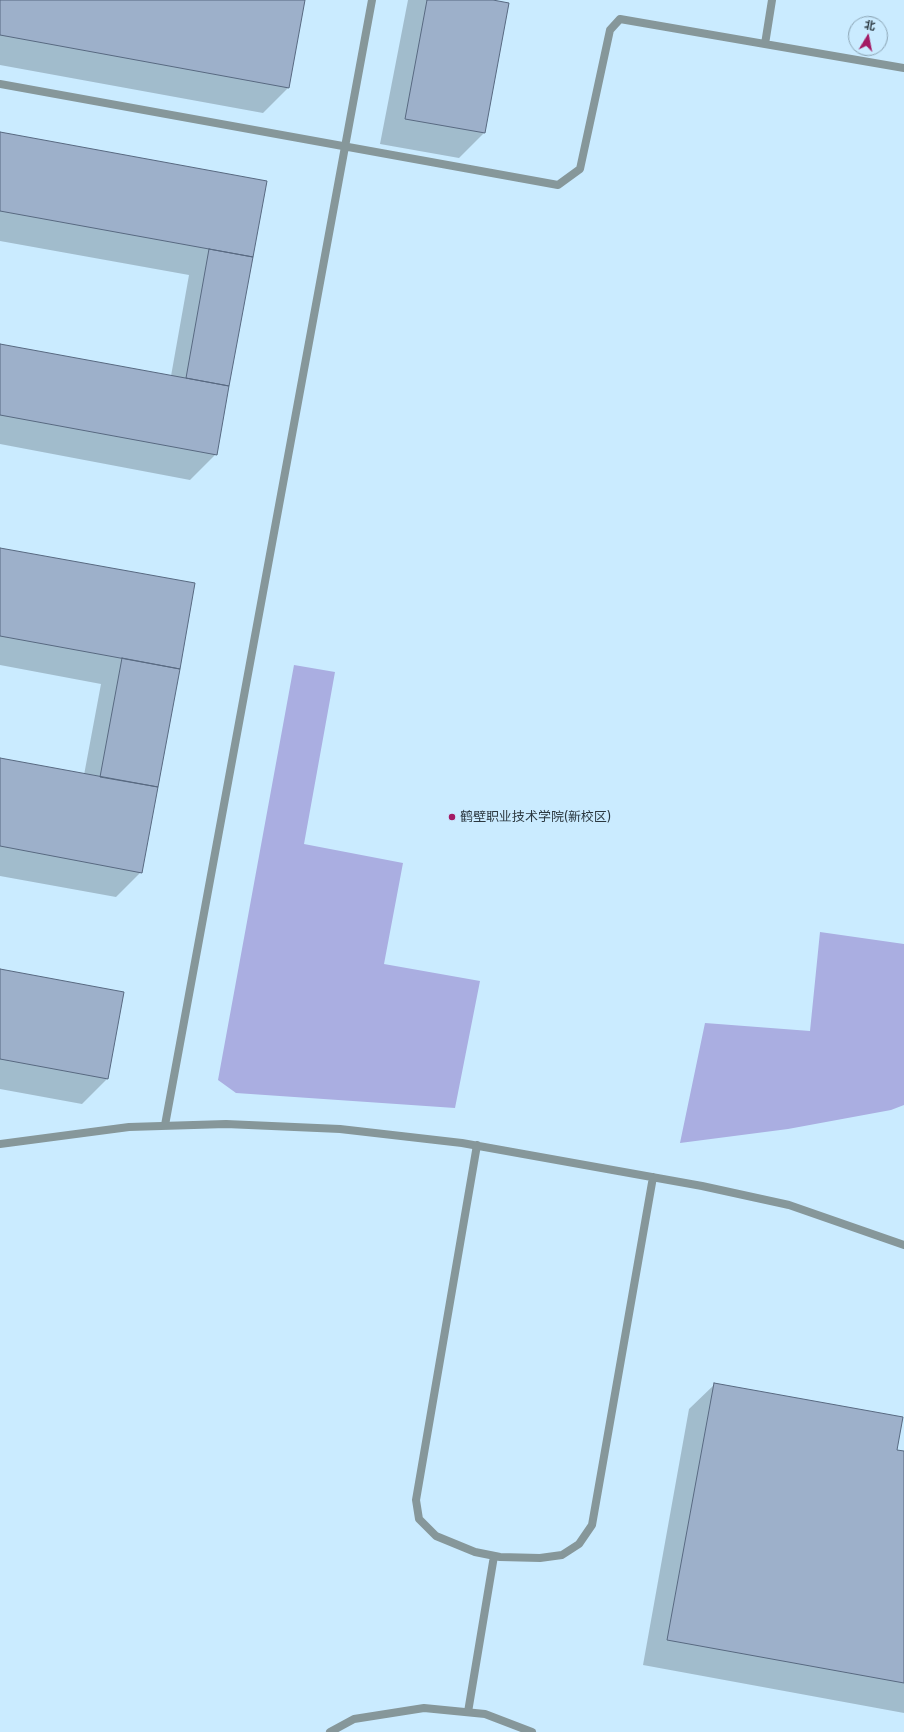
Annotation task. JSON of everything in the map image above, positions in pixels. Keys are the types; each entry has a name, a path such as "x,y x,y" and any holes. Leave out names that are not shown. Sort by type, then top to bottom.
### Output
{"lane":[{"path":"166,1125 372,0"},
{"path":"765,44 772,0"},
{"path":"0,84 558,185 580,169 610,30 620,19 904,68"},
{"path":"0,1144 129,1126 226,1124 340,1129 477,1146 702,1186 789,1205 904,1245"},
{"path":"477,1146 416,1500 419,1519 436,1536 475,1552 494,1556 540,1558 562,1555 579,1544 592,1525 653,1177"},
{"path":"468,1712 494,1556"},
{"path":"330,1732 354,1719 424,1708 486,1714 532,1732"}],"water":[{"path":"294,665 335,672 304,844 403,863 384,964 480,981 455,1108 236,1093 218,1080"},
{"path":"820,932 904,944 904,1105 891,1110 788,1129 680,1143 705,1023 810,1031"}],"building":[{"path":"0,0 305,0 289,88 0,35"},
{"path":"427,0 493,0 509,3 485,133 405,119"},
{"path":"0,132 267,181 253,257 0,211"},
{"path":"209,249 253,257 229,386 186,378"},
{"path":"0,344 229,386 217,455 0,415"},
{"path":"0,548 195,583 180,669 0,636"},
{"path":"122,658 180,669 158,787 100,777"},
{"path":"0,758 158,787 142,873 0,846"},
{"path":"0,969 124,992 108,1079 0,1059"},
{"path":"714,1383 903,1417 897,1450 904,1451 904,1683 667,1640"}],"place":[{"name":"鹤壁职业技术学院(新校区)","path":"452,817"}]}
